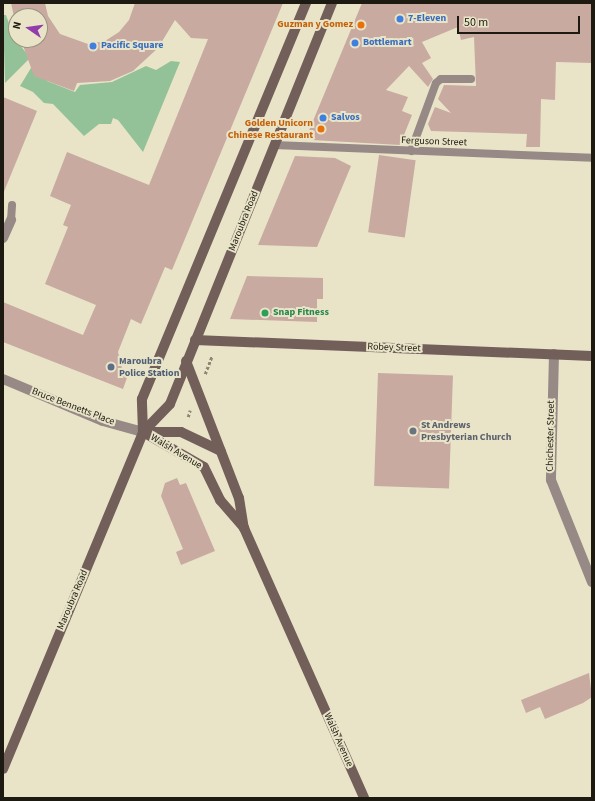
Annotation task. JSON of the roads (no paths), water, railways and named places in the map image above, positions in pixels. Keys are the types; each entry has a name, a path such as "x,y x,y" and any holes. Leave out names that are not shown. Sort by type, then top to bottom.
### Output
{"main road":[{"name":"Maroubra Road","path":"143,432 142,399 306,3"},
{"name":"Maroubra Road","path":"3,769 143,432 167,409 332,3"},
{"name":"Robey Street","path":"195,340 592,356"},
{"path":"186,361 221,452"},
{"name":"Walsh Avenue","path":"143,432 181,432 221,452 239,498 244,528 364,798"},
{"name":"Walsh Avenue","path":"143,432 204,467 220,500 244,528"}],"street":[{"path":"3,238 11,220"},
{"name":"Chichester Street","path":"554,354 551,480 592,582"},
{"name":"Bruce Bennetts Place","path":"3,379 103,421 143,432"}],"lane":[{"path":"411,151 436,83 441,78 471,79"},
{"name":"Ferguson Street","path":"274,146 592,158"},
{"path":"11,220 12,205"}],"place":[{"name":"7-Eleven","path":"400,19"},
{"name":"Guzman y Gomez","path":"361,25"},
{"name":"Bottlemart","path":"355,43"},
{"name":"Pacific Square","path":"93,46"},
{"name":"Salvos","path":"323,118"},
{"name":"Golden Unicorn Chinese Restaurant","path":"321,129"},
{"name":"Snap Fitness","path":"265,313"},
{"name":"Maroubra Police Station","path":"111,367"},
{"name":"St Andrews Presbyterian Church","path":"413,431"}]}
